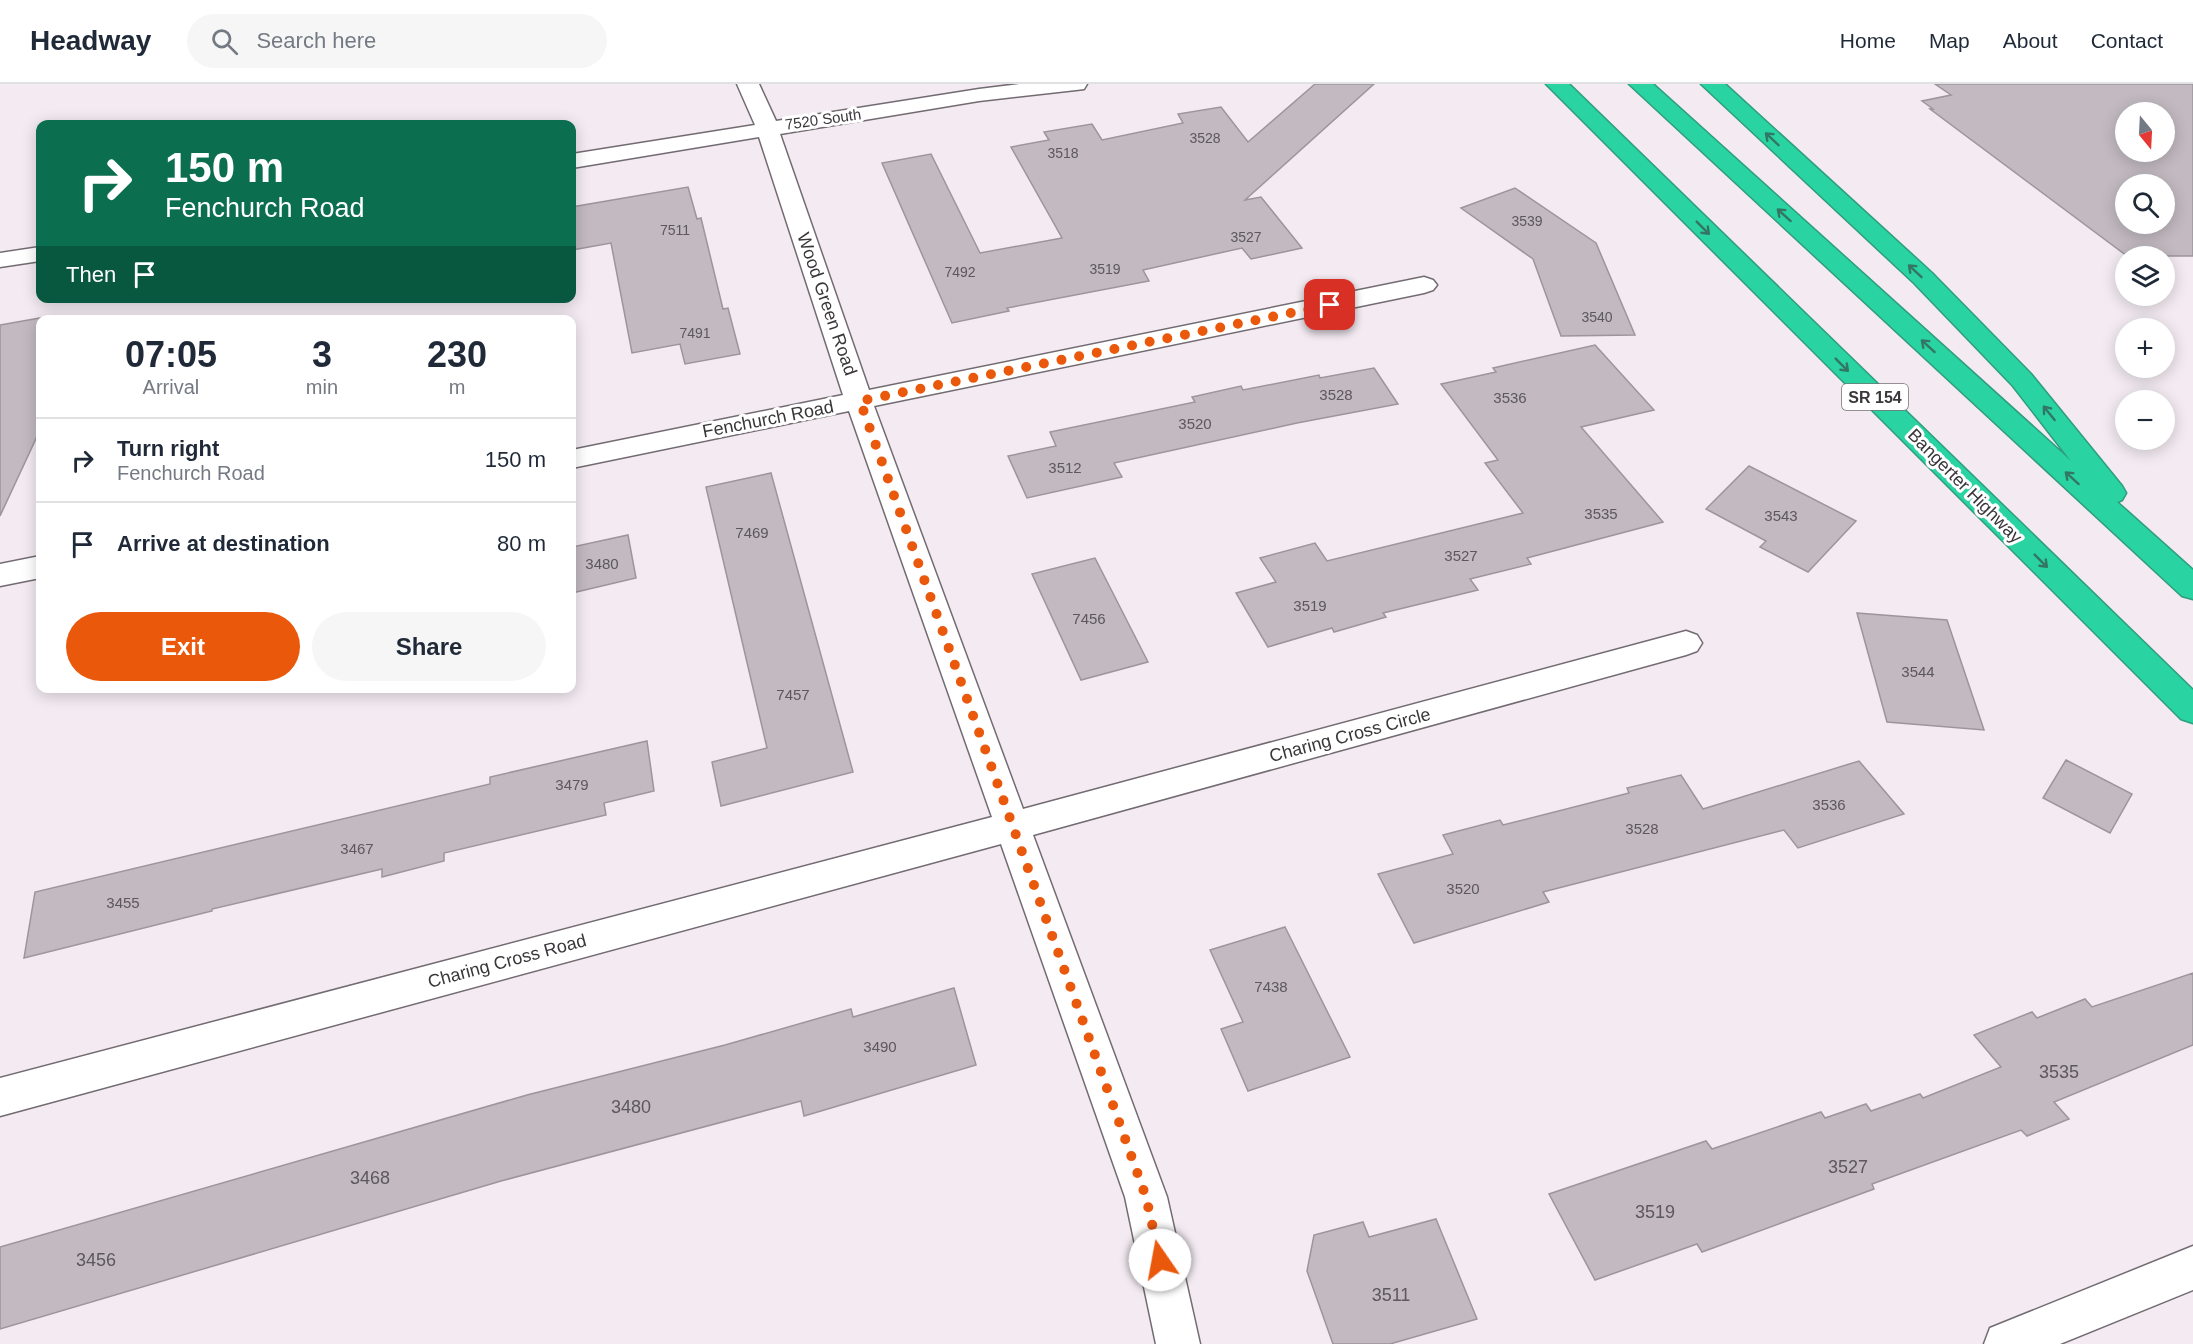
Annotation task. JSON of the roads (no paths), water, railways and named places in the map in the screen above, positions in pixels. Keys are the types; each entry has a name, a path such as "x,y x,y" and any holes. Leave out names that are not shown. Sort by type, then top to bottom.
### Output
{"highway":[{"path":"1534,84 1676,201"},
{"name":"Bangerter Highway","path":"1557,84 2193,710"},
{"path":"1640,84 2185,581"},
{"path":"1712,84 1923,278 2022,380 2185,581"}],"street":[{"name":"Wood Green Road","path":"748,84 767,128 860,401 1146,1197 1178,1344"},
{"name":"7520 South","path":"576,160 979,94 1076,84"},
{"path":"0,260 36,255"},
{"name":"Fenchurch Road","path":"576,458 1424,285"},
{"path":"0,575 36,568"},
{"name":"Charing Cross Circle","path":"1014,826 1686,643"},
{"name":"Charing Cross Road","path":"0,1097 1014,826"},
{"path":"2006,1344 2193,1268"}]}
